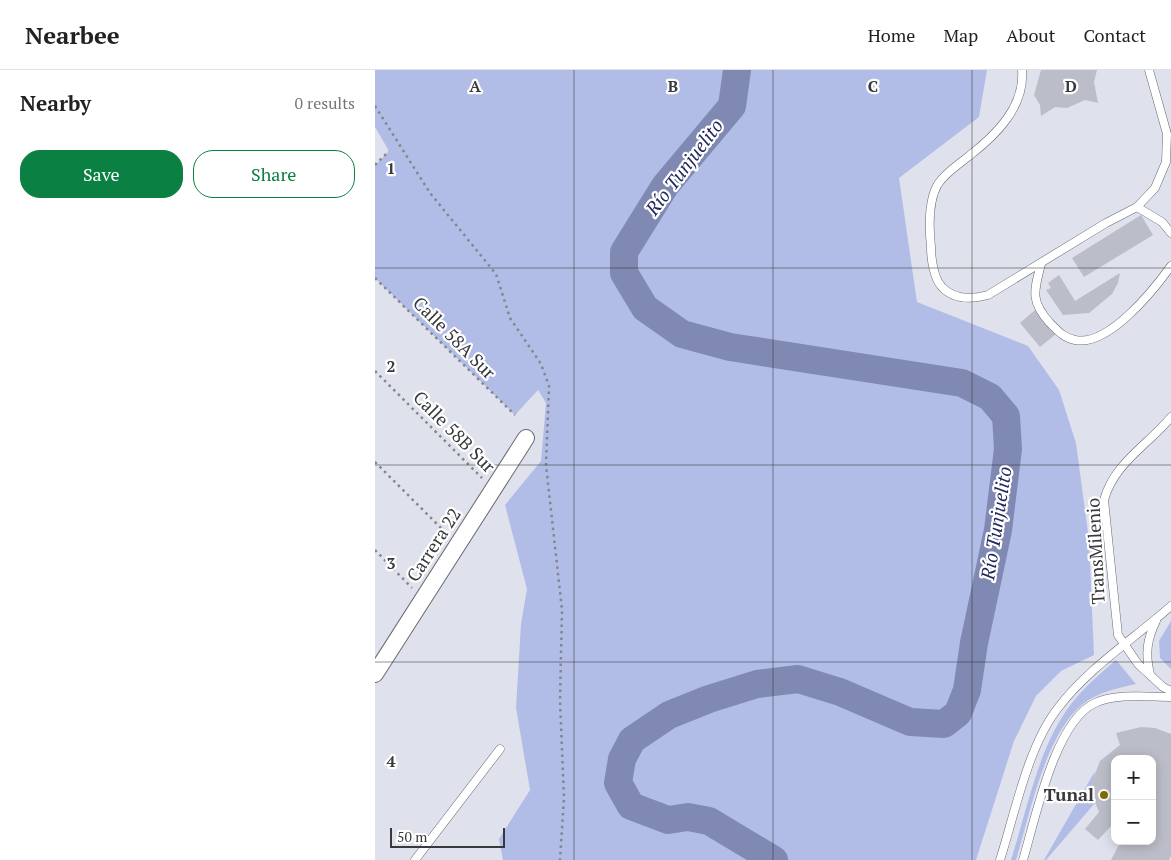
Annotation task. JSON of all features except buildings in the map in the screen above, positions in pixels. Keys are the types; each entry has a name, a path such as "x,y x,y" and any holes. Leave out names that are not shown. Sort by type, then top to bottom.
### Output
{"street":[{"name":"Carrera 22","path":"375,674 380,653 423,599 526,438"}],"lane":[{"path":"1022,70 1019,101 1003,125 977,151 945,175 937,186 933,197 929,228 932,262 941,287 960,297 975,298 988,295 1137,206 1155,188 1166,162 1167,134 1149,70"},
{"path":"1137,206 1161,222 1171,233"},
{"path":"1041,264 1034,298 1043,315 1062,336 1075,340 1088,340 1108,332 1158,284 1171,266"},
{"name":"TransMilenio","path":"1171,417 1116,472 1108,485 1104,500 1115,623 1118,635 1150,676 1171,691"},
{"path":"1000,860 1042,733 1058,708 1081,682 1171,606"},
{"path":"1150,676 1147,662 1147,647 1149,635 1157,618"},
{"path":"1023,860 1057,750 1077,717 1095,703 1108,700 1171,698"},
{"path":"415,860 500,750"}],"path":[{"path":"375,165 389,151"},
{"name":"Calle 58A Sur","path":"375,278 515,415"},
{"name":"Calle 58B Sur","path":"375,371 493,490"},
{"path":"375,462 458,545"},
{"path":"375,550 423,599"}],"shaded area":[{"path":"375,70 987,70 979,117 899,178 917,302 1028,346 1059,390 1076,443 1089,540 1094,655 1061,671 1036,696 1014,741 976,860 503,860 499,839 530,790 516,708 521,624 527,589 505,505 541,461 546,403 538,390 515,415 375,278 375,165 389,151 375,127"},
{"path":"1171,621 1171,669 1160,658 1159,641"},
{"path":"1116,660 1136,684 1095,696 1083,704 1070,717 1058,735 1049,754 1033,798 1016,860 1011,860 1038,769 1053,734 1067,710 1079,695"},
{"path":"1095,771 1092,791 1095,803 1044,860"}],"waterway":[{"name":"Río Tunjuelito","path":"737,70 732,106 665,186 624,252 624,273 645,308 682,334 730,347 962,383 990,397 1006,416 1008,449 998,530 974,643 967,690 958,713 944,724 910,722 840,692 798,679 757,684 709,699 669,715 632,740 622,759 618,783 631,806 668,820 688,817 709,821 774,860"}],"place":[{"name":"Tunal","path":"1104,795"}]}
